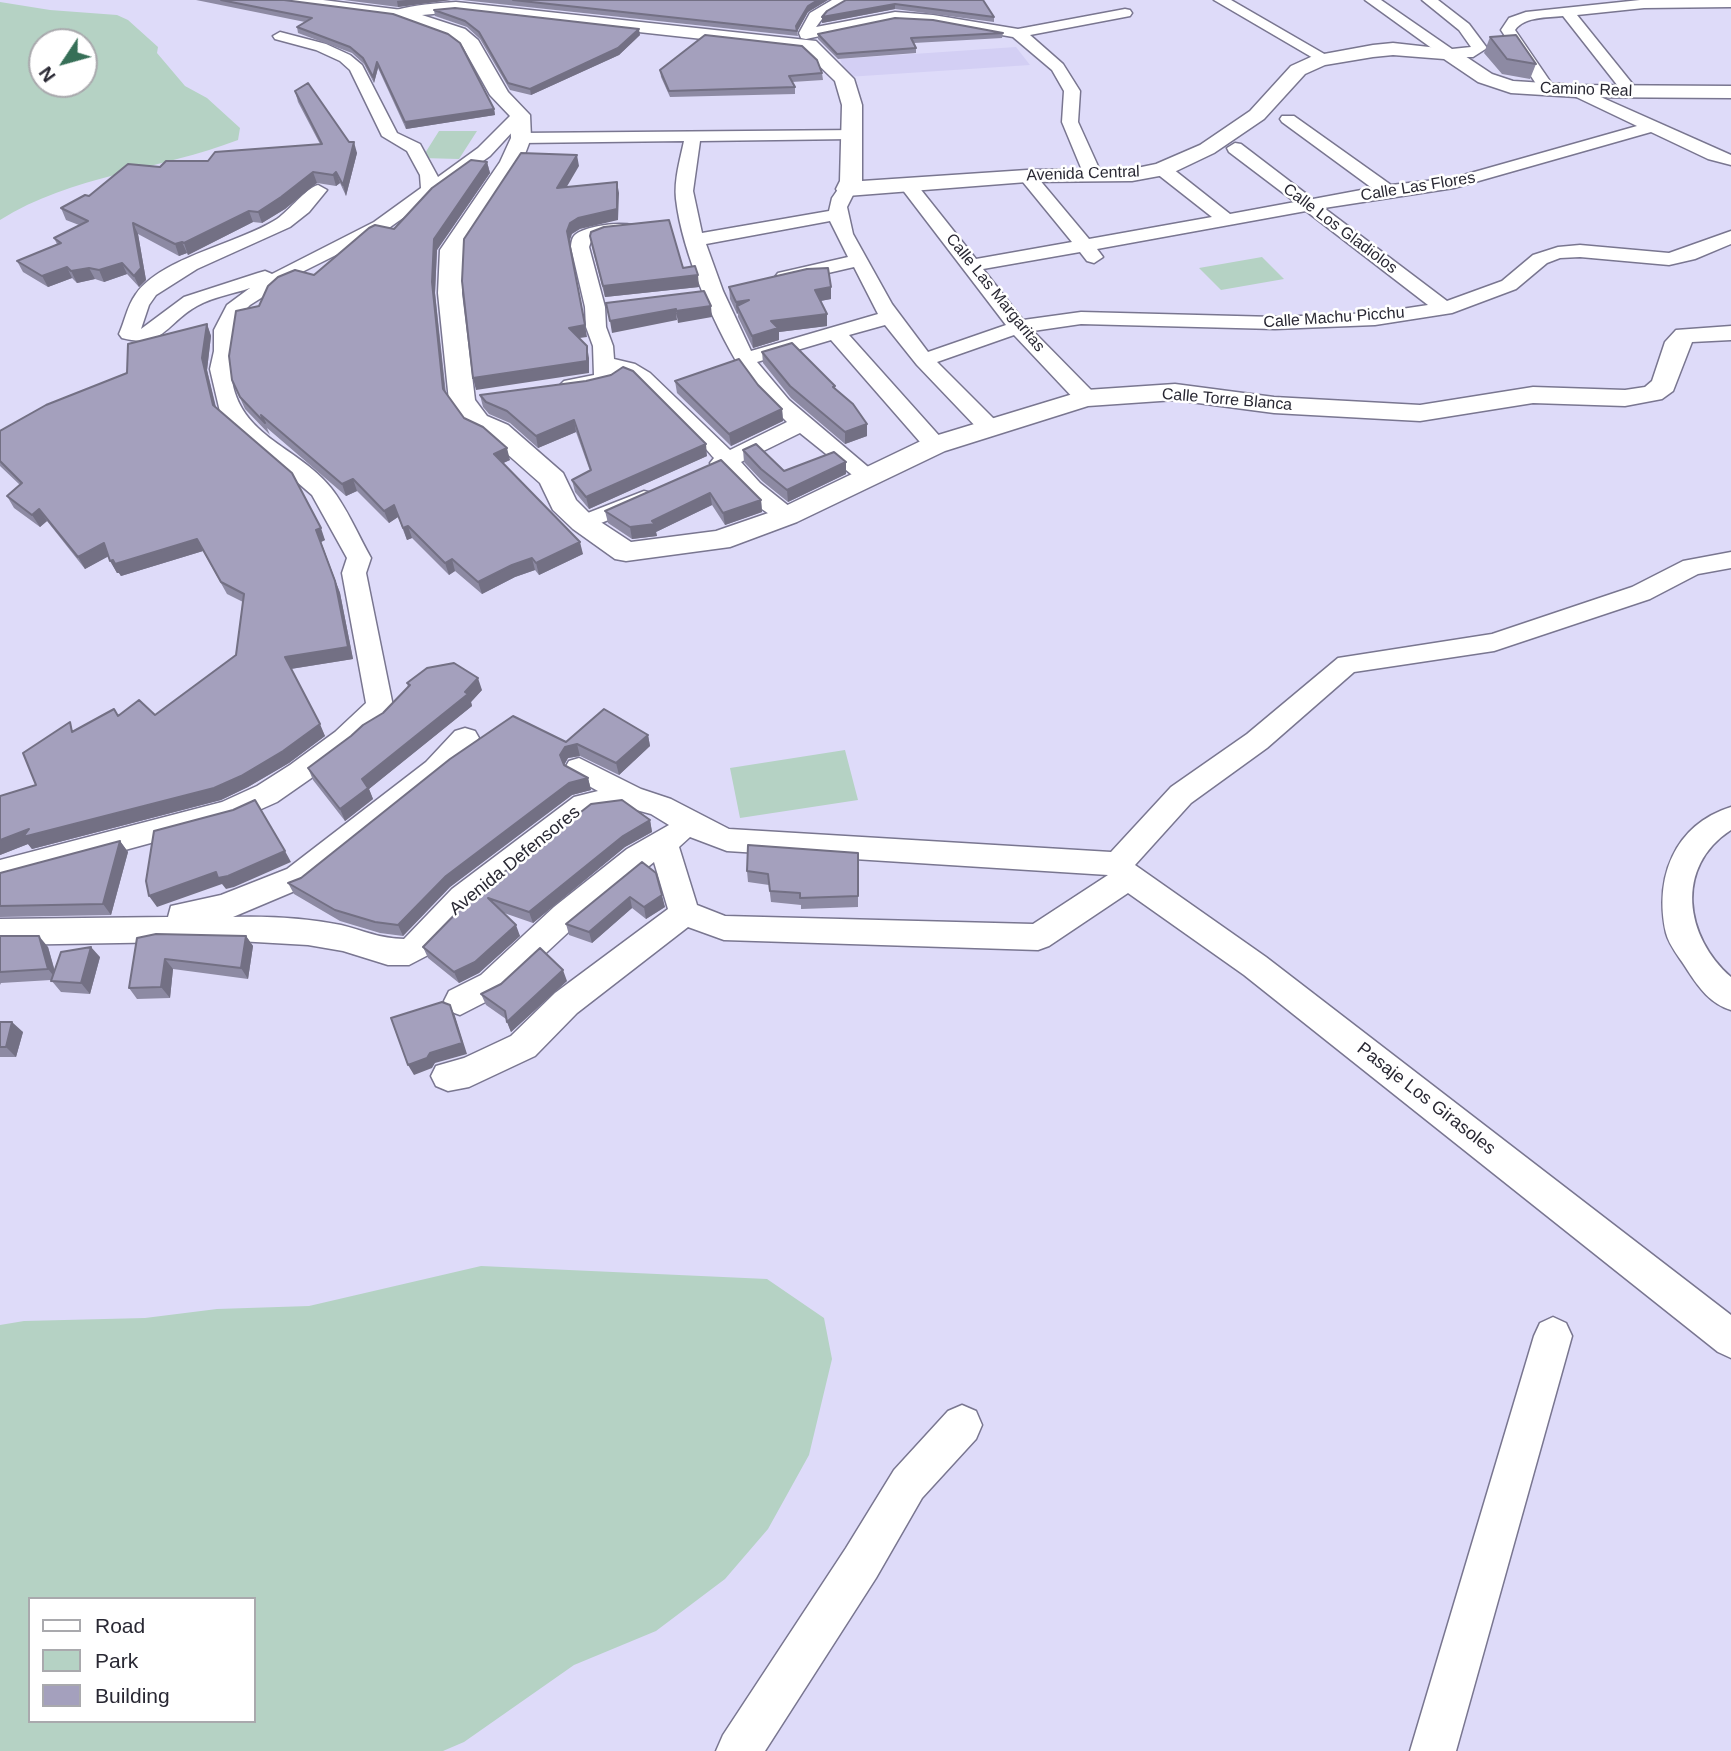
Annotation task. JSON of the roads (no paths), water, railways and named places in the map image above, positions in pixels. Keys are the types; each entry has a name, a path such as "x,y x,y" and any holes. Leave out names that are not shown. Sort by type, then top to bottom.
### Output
{"street":[{"path":"288,0 402,14 458,33 473,47 500,95 519,120 510,162 452,250 450,293 462,401 478,422 498,431 553,479 563,505 583,523 665,488"},
{"path":"808,39 812,19 821,10 845,0"},
{"path":"1221,0 1325,59"},
{"path":"1372,0 1449,54 1473,52 1479,48 1464,27 1429,0"},
{"path":"1548,90 1508,30 1522,12 1566,11 1592,4 1731,3"},
{"path":"402,14 420,9 456,7 808,39 895,16 933,19 1018,33 1125,13"},
{"path":"1566,11 1631,92"},
{"path":"1018,33 1058,67 1072,91 1070,122 1093,175"},
{"path":"280,36 321,47 345,58 357,68 390,136 414,148 429,175 430,188"},
{"path":"808,39 844,79 852,105 851,181 837,199 836,215 847,242 860,260 890,317 924,360 988,426"},
{"name":"Avenida Central","path":"847,189 1027,176 1132,175 1162,169 1207,149 1257,115 1298,70 1325,59 1393,50 1449,54"},
{"name":"Camino Real","path":"1449,54 1498,83 1548,90 1731,92"},
{"path":"1577,91 1730,160"},
{"path":"1288,119 1387,191"},
{"path":"0,872 229,811 267,794 345,739 380,706 354,573 359,558 322,492 232,416 220,369 224,330 234,309 295,268 380,226 484,152 519,120 693,135 852,134"},
{"name":"Calle Las Flores","path":"1084,244 1387,191 1454,183 1654,127"},
{"path":"693,135 685,184 693,230 722,291 746,359 757,378 802,423 869,477"},
{"name":"Calle Los Gladiolos","path":"1236,148 1445,309"},
{"path":"1162,169 1227,219"},
{"path":"1027,176 1099,262"},
{"name":"Calle Las Margaritas","path":"908,185 1018,327 1086,398"},
{"path":"295,268 191,301 146,336 129,334 138,304 149,291 172,276 298,214 318,190"},
{"path":"667,224 693,230 836,215"},
{"path":"553,388 605,380 603,346 596,327 601,306 580,247 582,238 602,231 645,227"},
{"name":"Calle Machu Picchu","path":"924,360 1018,327 1081,318 1298,323 1375,319 1445,309 1508,285 1540,259 1558,253 1580,251 1669,259 1688,255 1731,237"},
{"path":"971,266 1084,244"},
{"path":"768,281 860,260"},
{"path":"689,296 722,291"},
{"path":"721,368 890,317"},
{"path":"836,333 935,445"},
{"name":"Calle Torre Blanca","path":"583,523 626,552 720,540 787,516 935,445 988,426 1086,398 1175,392 1274,405 1420,413 1533,395 1625,398 1653,393 1664,385 1678,342 1685,334 1731,333"},
{"path":"602,363 628,368 658,390 752,488 787,516"},
{"path":"658,390 683,382"},
{"path":"462,401 488,397"},
{"path":"696,474 802,423"},
{"path":"684,914 724,928 1038,937 1123,871 1181,795 1257,741 1347,664 1494,642 1640,593 1692,566 1731,560"},
{"path":"95,930 225,907 298,877 436,769 465,738"},
{"path":"579,768 631,796"},
{"name":"Avenida Defensores","path":"0,932 238,929 308,932 344,938 388,952 409,952 421,944 463,898 584,805 606,798 631,796 652,801 690,822 703,833 727,840 1090,861 1123,871"},
{"path":"1731,818 1718,824 1691,848 1676,887 1682,935 1711,979 1731,997"},
{"path":"460,1001 492,984 606,882 637,857 663,843 690,822"},
{"path":"663,843 684,914"},
{"name":"Pasaje Los Girasoles","path":"1123,871 1255,966 1731,1339"},
{"path":"448,1076 469,1072 523,1046 566,1003 684,914"},
{"path":"1433,1751 1553,1336"},
{"path":"739,1751 861,1563 908,1484 962,1425"}]}
